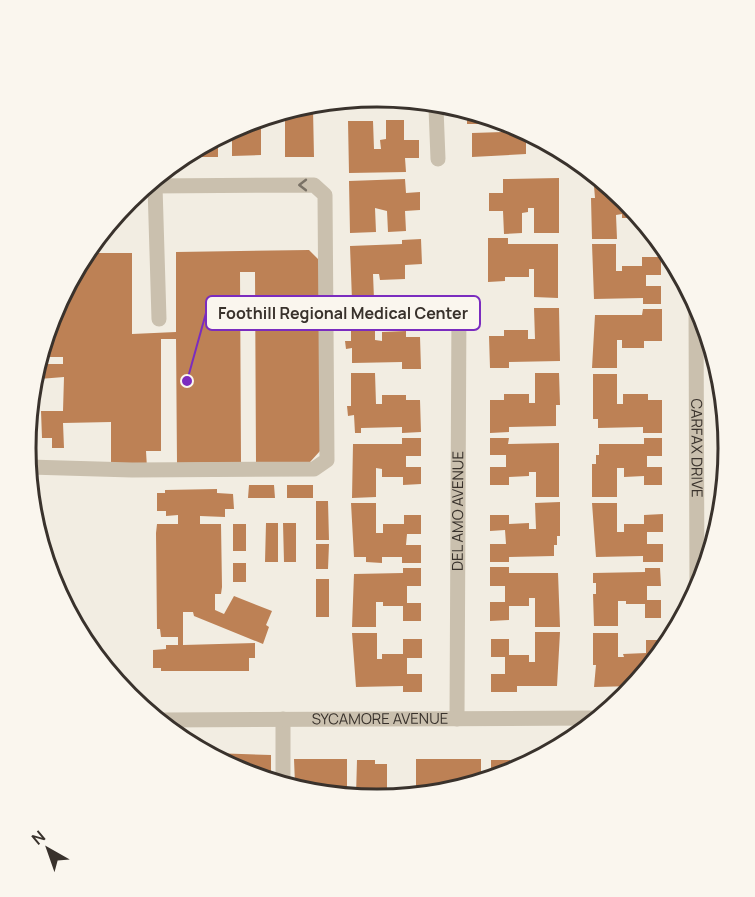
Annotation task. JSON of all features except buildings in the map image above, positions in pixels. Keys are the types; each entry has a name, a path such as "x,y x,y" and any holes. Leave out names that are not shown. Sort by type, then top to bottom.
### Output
{"street":[{"path":"436,113 438,159"},
{"path":"37,467 132,470 314,469 327,460 325,195 314,185 160,186"},
{"path":"152,192 159,319"},
{"name":"DEL AMO AVENUE","path":"457,718 459,304"},
{"name":"CARFAX DRIVE","path":"696,326 697,569"},
{"name":"SYCAMORE AVENUE","path":"171,720 586,718"},
{"path":"283,719 283,776"}],"place":[{"name":"Foothill Regional Medical Center","path":"187,381"}]}
